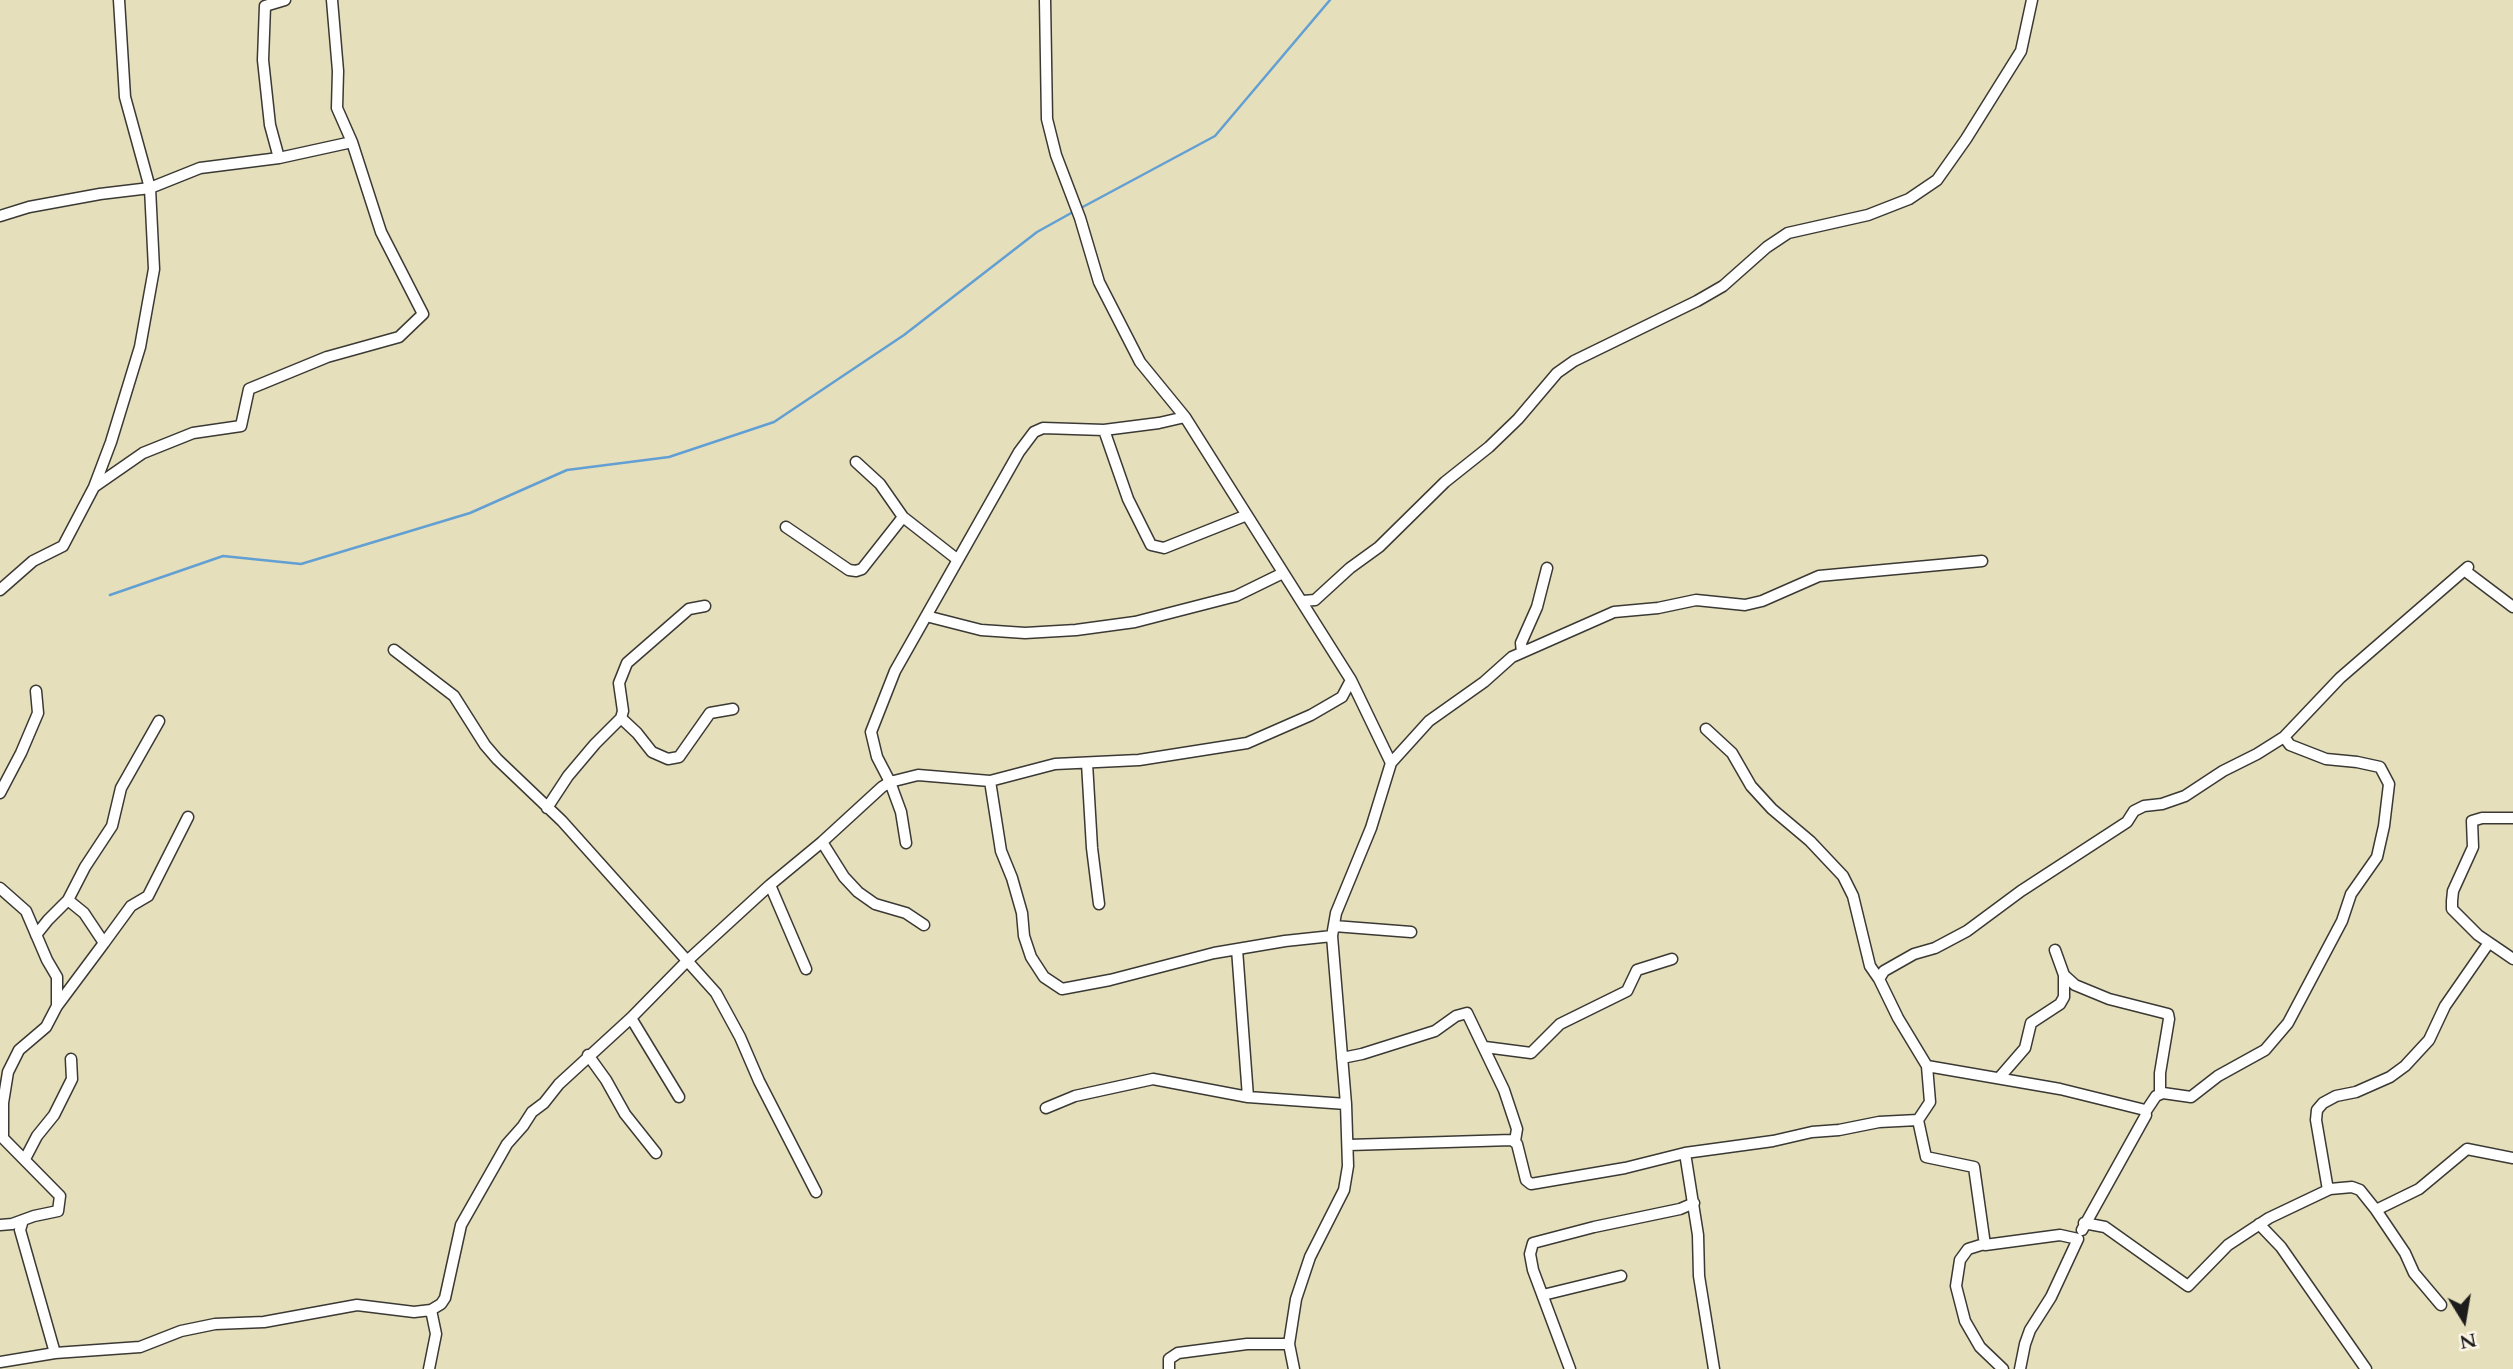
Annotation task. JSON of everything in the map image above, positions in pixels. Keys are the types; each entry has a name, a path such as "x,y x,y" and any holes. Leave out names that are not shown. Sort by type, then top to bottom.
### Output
{"street":[{"path":"0,590 33,561 63,547 94,487 111,442 140,347 154,269 150,188 125,97 119,0"},
{"path":"279,158 270,125 263,60 265,6 285,0"},
{"path":"94,487 143,453 193,433 241,426 249,389 327,356 399,337 423,314 381,232 352,142 337,108 338,71 332,0"},
{"path":"1045,0 1047,119 1056,155 1080,218 1099,282 1140,362 1185,417 1351,680 1391,763"},
{"path":"1303,601 1315,600 1350,568 1380,547 1444,482 1499,438 1558,373 1574,361 1723,286 1767,247 1788,233 1868,215 1909,199 1937,180 2021,51 2032,0"},
{"path":"0,216 100,194 150,188 200,168 279,158 352,142"},
{"path":"906,843 901,812 877,757 871,732 895,671 1019,452 1034,432 1043,428 1104,429 1159,423 1185,417"},
{"path":"1104,429 1128,499 1151,545 1164,548 1247,515"},
{"path":"856,462 880,484 903,517 958,560"},
{"path":"786,527 849,570 856,571 862,569 903,517"},
{"path":"1294,1369 1289,1344 1296,1299 1303,1273 1344,1191 1349,1145 1333,931 1336,913 1371,828 1391,763 1429,721 1484,682 1512,657 1615,612 1658,608 1696,600 1745,605 1762,601 1819,576 1982,561"},
{"path":"1522,652 1521,643 1537,607 1547,568"},
{"path":"1879,979 1892,965 1914,954 1935,948 1967,930 2021,891 2127,822 2134,811 2185,796 2284,737 2340,678 2381,644 2413,612 2468,570 2513,607"},
{"path":"926,616 981,630 1076,630 1135,622 1236,596 1283,573"},
{"path":"1314,620 1315,600"},
{"path":"547,808 568,776 621,718 623,711 619,683 627,663 689,609 705,606"},
{"path":"394,650 454,696 485,745 578,838 716,993 816,1192"},
{"path":"0,1360 139,1347 181,1331 215,1324 264,1322 357,1305 414,1312 430,1310 441,1304 445,1298 461,1225 507,1144 532,1112 687,961 873,794 890,782 918,775 990,781 1055,764 1139,760 1247,743 1311,715 1342,696 1351,680"},
{"path":"0,793 38,713 36,691"},
{"path":"1342,696 1363,702"},
{"path":"621,718 652,751 667,759 679,757 710,713 733,709"},
{"path":"36,935 68,900 85,867 112,827 121,788 159,721"},
{"path":"1706,729 1732,753 1751,786 1772,809 1811,841 1843,876 1853,897 1870,966 1927,1066 1930,1102 1918,1120 1926,1157 1974,1167 1984,1244"},
{"path":"2160,1094 2171,1092 2191,1097 2218,1076 2265,1050 2288,1023 2342,921 2351,894 2377,857 2389,784 2379,767 2326,759 2290,745 2284,737"},
{"path":"1087,763 1092,848 1099,904"},
{"path":"990,781 1001,851 1012,878 1027,947 1044,977 1062,989 1237,949 1333,931 1411,932"},
{"path":"0,1225 58,1211 60,1196 1,1137 8,1072 19,1049 46,1027 57,1006 131,906 148,896 188,817"},
{"path":"2513,818 2482,818 2472,821 2473,847 2453,891 2452,909 2488,944 2513,959"},
{"path":"822,842 844,877 859,892 875,904 906,913 924,925"},
{"path":"770,885 806,969"},
{"path":"0,888 26,911 57,977 57,1006"},
{"path":"68,900 85,912 104,943"},
{"path":"2328,1190 2316,1120 2317,1110 2336,1096 2356,1092 2390,1077 2405,1066 2430,1040 2445,1006 2488,944"},
{"path":"1237,949 1248,1097"},
{"path":"2000,1078 2025,1048 2031,1023 2060,1004 2064,997 2064,975 2055,950"},
{"path":"1485,1047 1531,1053 1560,1024 1627,991 1637,970 1672,959"},
{"path":"2020,1369 2030,1330 2051,1297 2084,1223 2116,1170 2146,1111 2160,1094 2160,1073 2169,1019 2168,1014 2096,995 2076,985 2064,975"},
{"path":"1342,1058 1435,1031 1455,1016 1467,1013 1504,1090 1517,1129 1515,1142 1526,1180 1531,1184 1625,1168 1685,1153 1879,1122 1918,1120"},
{"path":"631,1018 679,1097"},
{"path":"588,1055 625,1114 656,1153"},
{"path":"25,1159 37,1136 54,1115 72,1079 71,1059"},
{"path":"1927,1066 2060,1089 2146,1111"},
{"path":"1046,1108 1075,1096 1153,1079 1248,1097 1346,1104"},
{"path":"1349,1145 1515,1142"},
{"path":"2375,1210 2419,1189 2467,1149 2513,1158"},
{"path":"1685,1153 1698,1235 1699,1276 1714,1369"},
{"path":"2084,1223 2105,1227 2188,1286 2228,1245 2259,1224 2328,1190 2352,1187 2360,1190 2405,1253 2414,1273 2441,1305"},
{"path":"1570,1369 1530,1254 1533,1243 1583,1229 1680,1209 1693,1203"},
{"path":"23,1220 20,1230 55,1353"},
{"path":"2259,1224 2281,1247 2366,1369"},
{"path":"2003,1369 1980,1347 1965,1321 1956,1286 1960,1260 1968,1249 1984,1244 2060,1235 2078,1239"},
{"path":"1543,1295 1621,1276"},
{"path":"429,1369 436,1334 430,1310"},
{"path":"1169,1369 1169,1359 1178,1353 1247,1344 1289,1344"}],"waterway":[{"path":"1079,209 1215,136 1330,0"},
{"path":"110,595 223,556 301,564 470,513 567,470 669,457 774,422 904,335 1037,232 1073,212"}]}
